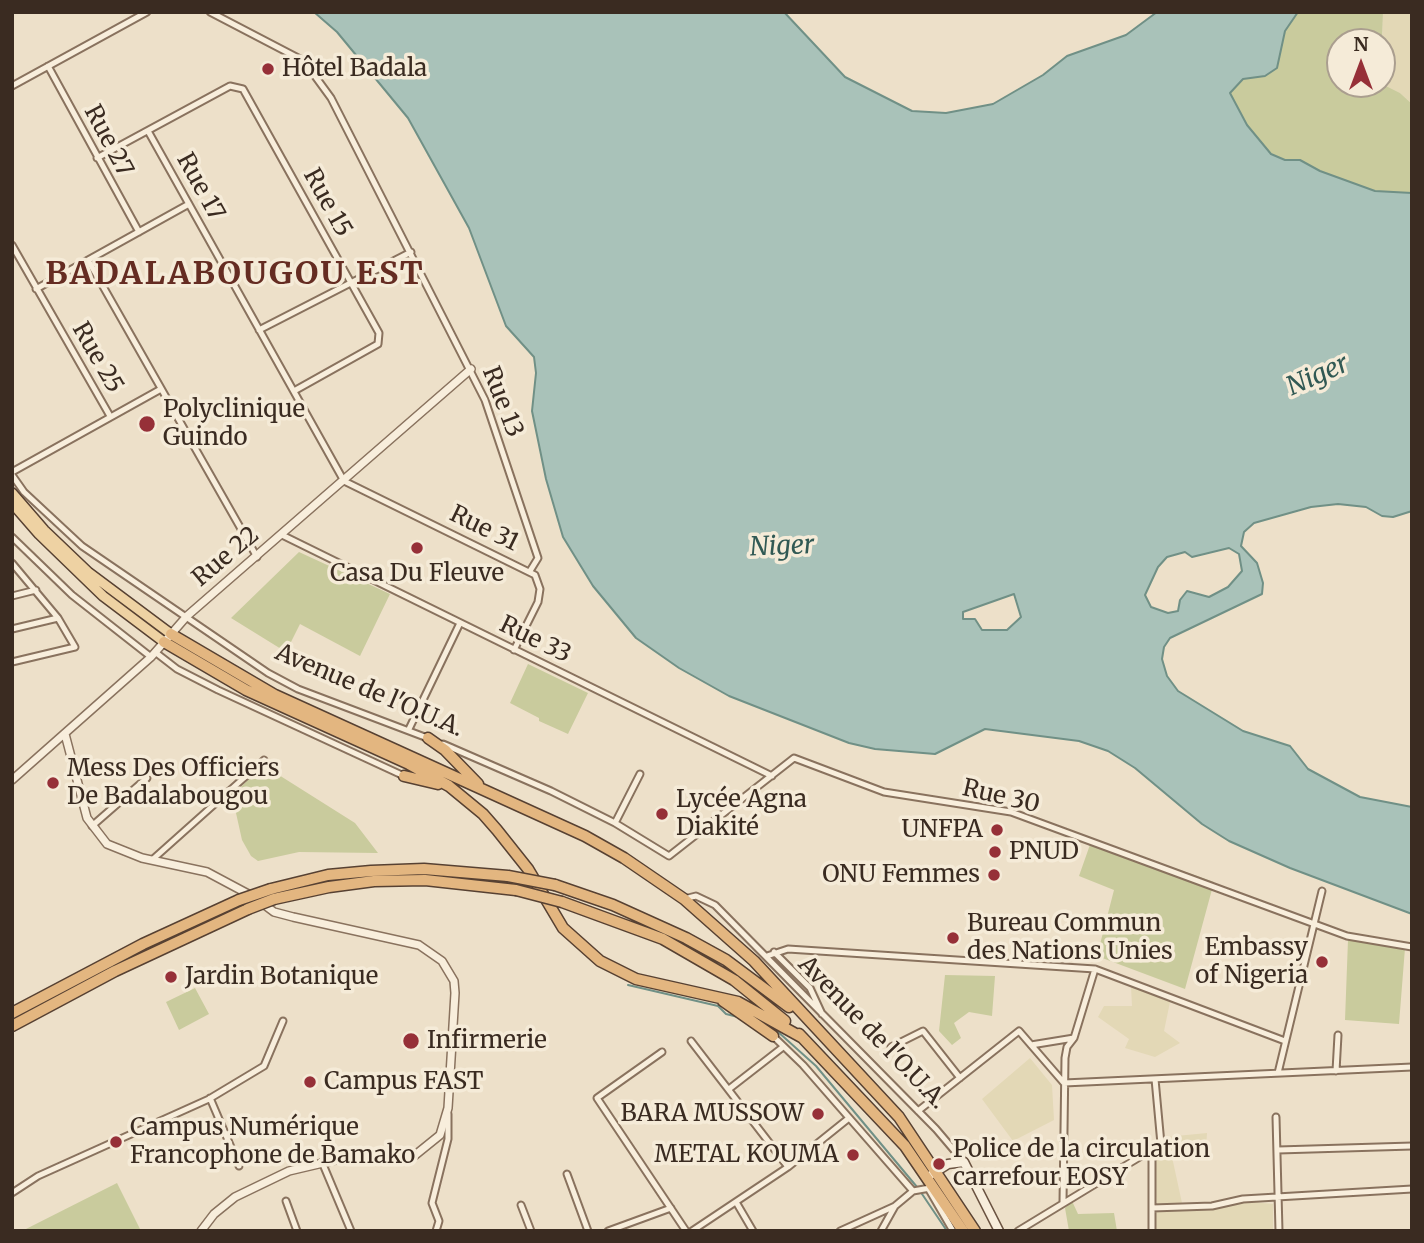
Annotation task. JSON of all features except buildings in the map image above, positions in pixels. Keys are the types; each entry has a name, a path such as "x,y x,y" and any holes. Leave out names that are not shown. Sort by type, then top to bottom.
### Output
{"highway":[{"path":"167,638 246,690 409,764 449,786 483,814 497,830 527,869 563,928 600,961 646,982 714,995 753,1008 803,1038"},
{"path":"167,638 275,695 595,842 684,899 754,961 808,1021"},
{"path":"428,738 445,750 484,789"},
{"path":"404,776 449,786"},
{"path":"12,1026 115,971 248,909 272,894 328,875 424,869 508,876 555,885 613,905 686,937 726,960 808,1021"},
{"path":"12,1013 130,951 239,900 374,881 425,880 516,890 627,923 696,957 734,980 803,1038"},
{"path":"714,995 773,1036"},
{"name":"Avenue de l'O.U.A.","path":"808,1021 899,1117 963,1231"},
{"name":"Avenue de l'O.U.A.","path":"803,1038 897,1137 975,1231"}],"main road":[{"path":"12,493 44,530 88,572 167,638"},
{"path":"12,503 39,534 103,596 167,638"},
{"path":"931,1178 948,1164 964,1162"},
{"name":"Avenue de l'O.U.A.","path":"964,1162 999,1231"}],"street":[{"path":"12,86 147,12"},
{"name":"Rue 13","path":"210,12 304,61 331,98 485,400 538,558 530,570"},
{"name":"Rue 27","path":"48,66 96,158 139,232"},
{"name":"Rue 15","path":"148,131 230,86 243,89 351,282 379,333 378,344 293,391"},
{"path":"96,158 148,131"},
{"name":"Rue 17","path":"148,131 344,481"},
{"path":"36,289 189,204"},
{"name":"Rue 25","path":"12,245 110,416"},
{"path":"260,330 411,252"},
{"path":"88,260 257,557"},
{"name":"Rue 22","path":"13,780 153,654 187,616 471,369"},
{"path":"12,474 161,388"},
{"name":"Avenue de l'O.U.A.","path":"12,474 24,492 82,546 258,667 298,689 409,729 551,791 615,822 669,856"},
{"name":"Rue 31","path":"344,481 530,570 539,583 538,602 514,650"},
{"name":"Rue 33","path":"282,535 772,776"},
{"path":"12,537 62,586 177,669 218,691 404,776"},
{"path":"12,662 75,647 58,618 13,565"},
{"path":"12,596 36,590"},
{"path":"12,629 58,618"},
{"path":"409,729 460,623"},
{"path":"65,734 92,826 107,844 125,853 188,866 225,879 274,912 397,939 432,951 454,981 448,1139 432,1203 439,1221 436,1231"},
{"name":"Rue 30","path":"669,856 794,758 884,792 1011,812 1347,936 1412,947"},
{"path":"152,860 264,760"},
{"path":"615,822 640,774"},
{"path":"92,826 147,778"},
{"path":"1278,1073 1322,891"},
{"name":"Avenue de l'O.U.A.","path":"684,899 696,896 715,905 767,956 822,1017 918,1111 964,1162"},
{"path":"767,956 774,951 788,949 1095,969 1285,1041"},
{"path":"774,951 810,988 817,998 822,1017"},
{"path":"1063,1202 1067,1047 1074,1038 1095,969"},
{"path":"12,1193 38,1176 210,1098 264,1066 284,1021"},
{"path":"891,1047 923,1031 960,1078"},
{"path":"918,1111 1019,1031 1064,1083"},
{"path":"1336,1071 1338,1035"},
{"path":"773,1036 913,1191"},
{"path":"1031,1045 1074,1038"},
{"path":"691,1041 788,1167"},
{"path":"729,1089 783,1046"},
{"path":"662,1052 597,1098 686,1231"},
{"path":"1064,1083 1412,1067"},
{"path":"1018,1231 1152,1150 1163,1140 1155,1079"},
{"path":"210,1098 239,1166"},
{"path":"201,1231 214,1214 235,1197 289,1171 322,1162 414,1156 440,1135 448,1108"},
{"path":"1276,1117 1279,1231"},
{"path":"692,1231 788,1167 849,1118"},
{"path":"1278,1150 1412,1146"},
{"path":"1152,1150 1153,1231"},
{"path":"322,1162 351,1231"},
{"path":"566,1174 588,1231"},
{"path":"840,1231 895,1206 931,1178"},
{"name":"Avenue de l'O.U.A.","path":"931,1178 953,1231"},
{"path":"1152,1208 1212,1206 1243,1199 1276,1196 1412,1189"},
{"path":"286,1201 297,1231"},
{"path":"736,1202 753,1231"},
{"path":"521,1205 531,1231"},
{"path":"881,1231 895,1206"},
{"path":"608,1231 671,1208"}],"shaded area":[{"path":"1383,12 1412,12 1412,104 1396,91 1396,28 1383,28"},
{"path":"1131,986 1170,1002 1164,1031 1180,1043 1155,1057 1125,1048 1129,1039 1098,1017 1104,1006 1132,1006"},
{"path":"1030,1058 1052,1085 1054,1120 1013,1141 982,1099"},
{"path":"1207,1133 1206,1148 1172,1157 1182,1203 1157,1204 1153,1172 1155,1154 1167,1147 1166,1137"},
{"path":"1242,1201 1273,1204 1273,1231 1156,1231 1156,1211 1219,1207"}],"green space":[{"path":"1298,12 1383,12 1382,28 1326,28 1326,98 1396,98 1396,91 1412,104 1412,193 1375,191 1320,171 1300,160 1285,160 1271,154 1247,125 1230,93 1243,79 1265,76 1276,68 1285,31"},
{"path":"299,552 390,594 360,656 300,624 286,652 231,618"},
{"path":"528,664 588,693 568,734 539,721 539,718 510,703"},
{"path":"263,765 355,823 378,853 299,852 258,861 251,856 242,840 236,813 229,799"},
{"path":"1092,839 1214,882 1185,989 1097,956 1114,890 1079,876"},
{"path":"1348,940 1405,948 1399,1024 1345,1020"},
{"path":"945,975 995,976 992,1016 969,1012 954,1023 961,1038 952,1045 939,1031"},
{"path":"195,988 209,1014 179,1030 166,1002"},
{"path":"117,1183 141,1231 22,1231"},
{"path":"1072,1201 1078,1214 1114,1213 1117,1231 1069,1231 1065,1208"}],"water":[{"name":"Niger","path":"314,12 784,12 845,77 912,111 946,113 993,104 1043,75 1067,56 1126,35 1157,12 1298,12 1285,31 1277,68 1265,76 1243,79 1230,93 1247,125 1271,154 1285,160 1300,160 1320,171 1375,191 1412,193 1412,511 1393,517 1382,516 1366,507 1338,504 1311,507 1254,523 1244,532 1241,546 1257,563 1263,583 1262,594 1170,638 1164,647 1162,659 1167,676 1178,691 1243,731 1290,746 1308,769 1360,797 1412,807 1412,914 1290,868 1229,841 1202,824 1135,768 1108,751 1079,741 985,729 935,754 875,749 849,743 729,696 679,668 636,638 593,586 563,537 546,479 532,411 536,373 534,357 506,326 469,228 408,118 337,32","holes":["1229,548 1239,554 1242,571 1228,587 1209,597 1187,591 1180,600 1178,611 1168,613 1151,607 1145,595 1158,567 1167,557 1185,552 1192,557","1014,594 1021,617 1007,630 982,630 975,619 963,619 963,612"]}],"waterway":[{"path":"628,985 718,1006 726,1014 738,1017"},
{"path":"763,1023 777,1031 816,1066 917,1187"},
{"path":"920,1191 947,1231"}],"place":[{"name":"Hôtel Badala","path":"268,69"},
{"name":"Polyclinique Guindo","path":"147,424"},
{"name":"Casa Du Fleuve","path":"417,548"},
{"name":"Mess Des Officiers De Badalabougou","path":"53,783"},
{"name":"Lycée Agna Diakité","path":"662,814"},
{"name":"UNFPA","path":"997,830"},
{"name":"PNUD","path":"995,852"},
{"name":"ONU Femmes","path":"994,875"},
{"name":"Bureau Commun des Nations Unies","path":"953,938"},
{"name":"Embassy of Nigeria","path":"1322,962"},
{"name":"Jardin Botanique","path":"171,977"},
{"name":"Infirmerie","path":"411,1041"},
{"name":"Campus FAST","path":"310,1082"},
{"name":"BARA MUSSOW","path":"818,1114"},
{"name":"Campus Numérique Francophone de Bamako","path":"116,1142"},
{"name":"METAL KOUMA","path":"853,1155"},
{"name":"Police de la circulation carrefour EOSY","path":"939,1164"}],"district":[{"name":"BADALABOUGOU EST","path":"235,275"}]}
